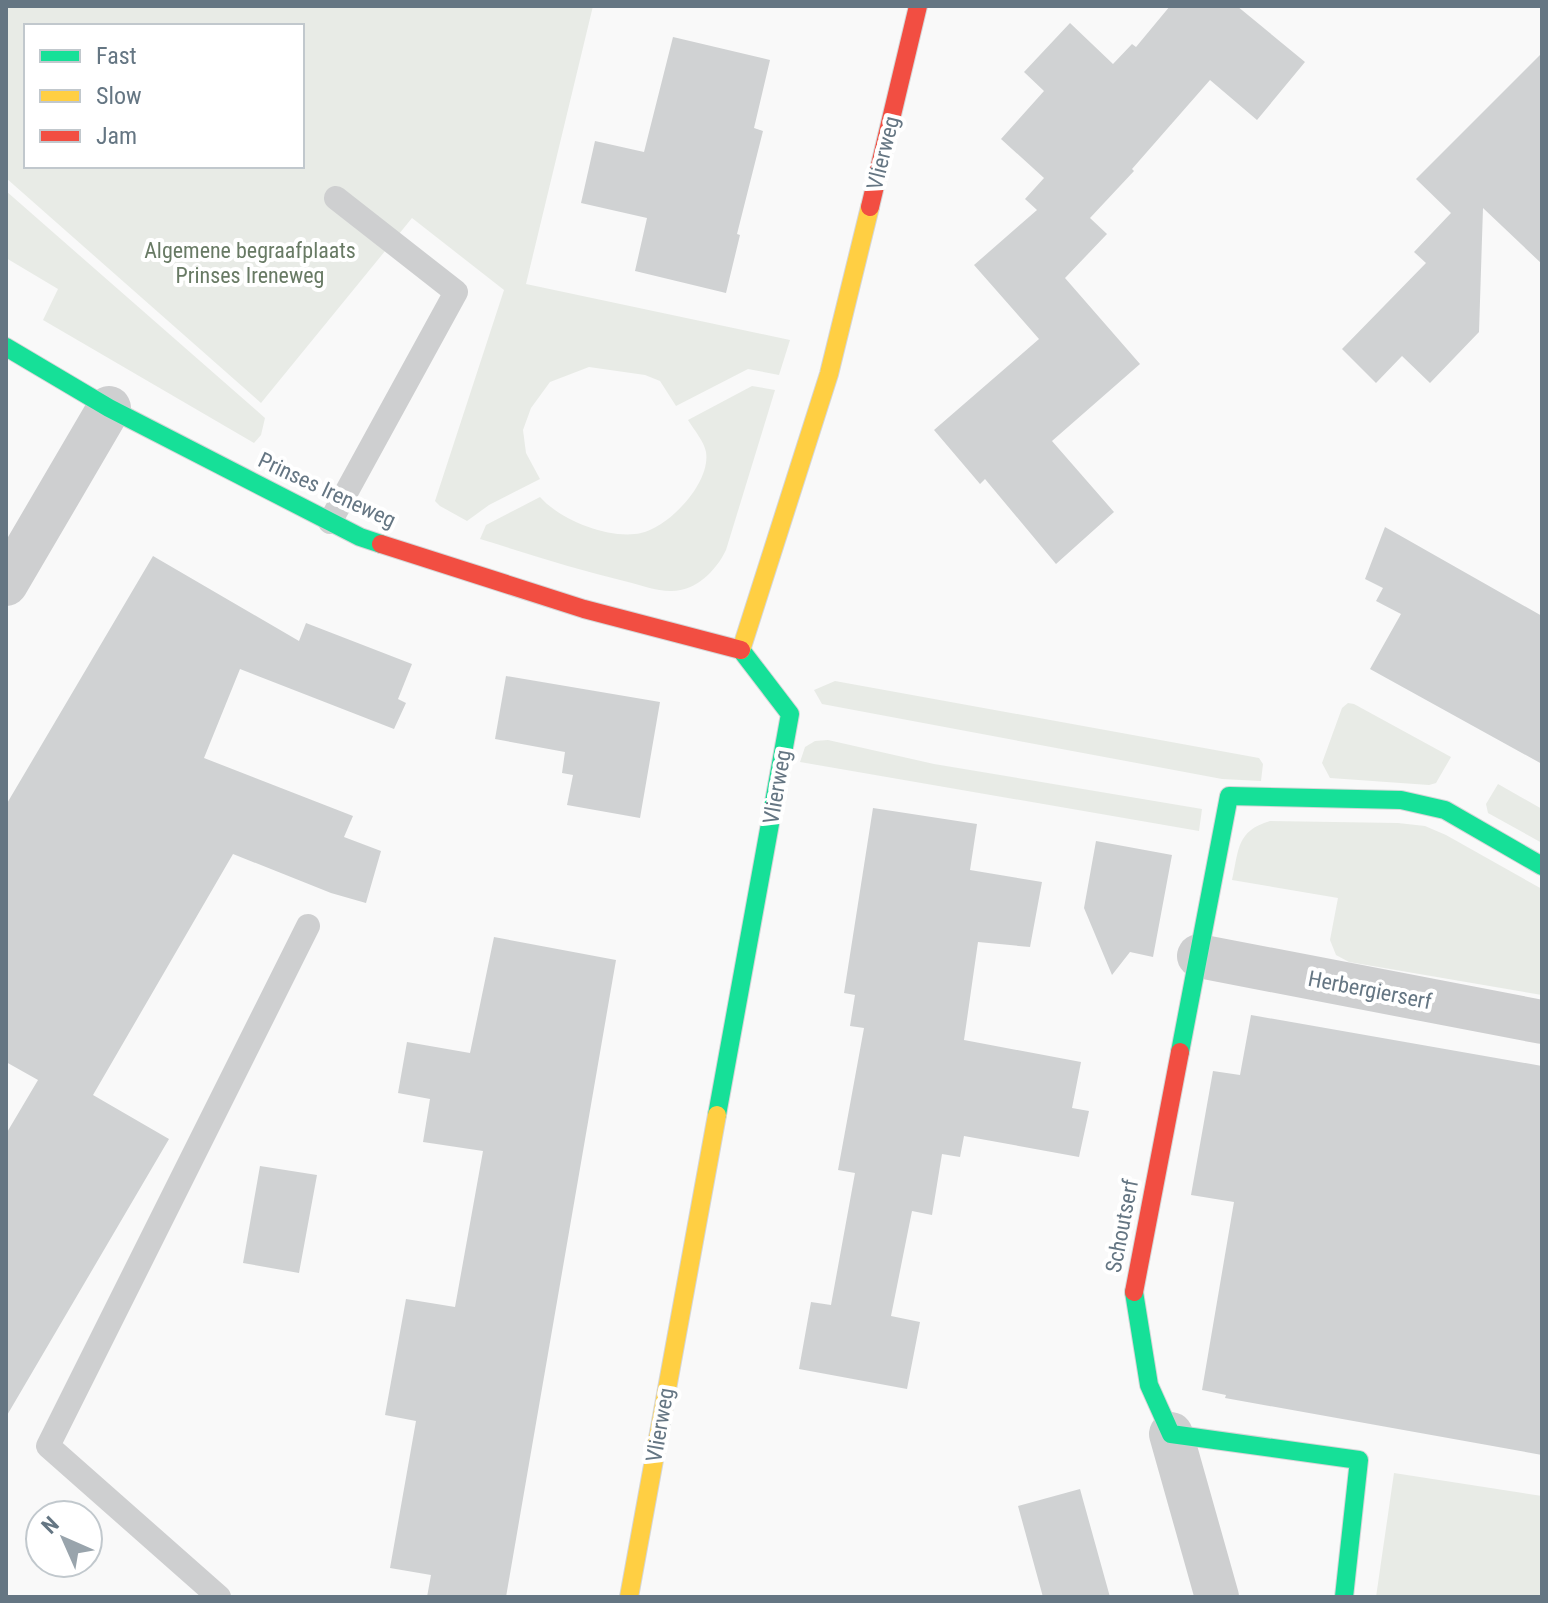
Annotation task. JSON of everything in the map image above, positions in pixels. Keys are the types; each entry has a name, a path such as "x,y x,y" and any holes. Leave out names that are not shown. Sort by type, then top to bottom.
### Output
{"street":[{"name":"Vlierweg","path":"629,1597 790,714 741,650 829,374 918,6"},
{"name":"Prinses Ireneweg","path":"6,347 109,408 360,537 570,604 741,650"},
{"path":"6,584 109,408"},
{"name":"Schoutserf","path":"1171,1434 1149,1385 1134,1291 1229,796 1401,800 1445,810 1542,866"},
{"name":"Herbergierserf","path":"1199,956 1542,1022"},
{"path":"1217,1597 1171,1434 1359,1460 1344,1597"}],"lane":[{"path":"330,522 456,292 336,198"},
{"path":"219,1597 48,1446 308,926"}],"green space":[{"name":"Algemene begraafplaats Prinses Ireneweg","path":"6,6 593,6 526,284 790,340 779,375 748,369 676,406 660,381 645,375 589,367 550,382 531,408 523,430 526,453 540,479 489,505 467,521 435,501 504,290 412,218 261,403 6,178"},
{"path":"6,191 265,418 261,435 254,443 43,320 58,289 6,258"},
{"path":"752,386 775,390 726,550 717,565 696,584 679,590 654,589 480,539 486,525 540,497 560,513 601,531 629,534 652,529 686,502 702,477 706,452 688,420"},
{"path":"835,681 1259,758 1263,764 1261,781 1222,779 822,704 814,690"},
{"path":"1348,703 1451,757 1436,783 1330,778 1322,763 1342,708"},
{"path":"828,740 934,764 1202,809 1199,831 800,762 805,747 815,741"},
{"path":"1498,784 1542,809 1542,843 1488,813 1486,804"},
{"path":"1270,821 1425,826 1542,889 1542,995 1349,962 1336,955 1330,940 1338,898 1232,880 1238,851 1245,836"},
{"path":"1394,1473 1542,1496 1542,1597 1376,1597"}],"building":[{"path":"1170,6 1237,6 1305,62 1257,120 1210,80 1090,218 1107,234 1065,278 1140,364 1052,441 1114,512 1056,564 985,479 980,484 934,430 1039,339 974,265 1037,210 1025,199 1044,178 1001,139 1044,91 1024,72 1070,23 1113,64 1132,44 1136,47"},
{"path":"673,37 770,60 754,128 763,131 737,234 740,235 726,293 635,271 647,218 581,203 595,141 644,152"},
{"path":"1542,53 1542,264 1483,208 1479,332 1430,383 1402,356 1376,383 1342,349 1426,263 1414,252 1451,213 1416,179"},
{"path":"1385,527 1542,616 1542,764 1370,669 1401,614 1376,601 1383,588 1365,579"},
{"path":"153,556 299,641 306,623 412,664 398,699 406,703 394,729 240,669 204,758 353,816 344,837 381,851 366,903 331,893 233,854 93,1095 169,1139 6,1417 6,1134 38,1080 6,1062 6,805"},
{"path":"506,676 660,702 640,818 567,805 573,775 562,773 565,752 495,739"},
{"path":"873,808 977,824 970,870 1042,882 1030,947 978,942 964,1040 1081,1062 1072,1108 1089,1111 1079,1157 964,1136 960,1157 942,1154 932,1215 912,1211 891,1316 920,1322 907,1389 799,1369 811,1302 831,1305 855,1173 838,1170 864,1028 850,1026 855,995 844,993"},
{"path":"1096,841 1172,855 1153,957 1130,952 1112,975 1084,908"},
{"path":"494,937 616,960 506,1597 427,1597 431,1575 390,1568 416,1421 385,1415 406,1299 455,1307 483,1151 423,1142 430,1099 398,1093 407,1042 470,1053"},
{"path":"1251,1015 1542,1066 1542,1455 1225,1398 1226,1395 1202,1390 1234,1202 1191,1195 1213,1071 1240,1075"},
{"path":"260,1166 317,1175 299,1273 243,1263"},
{"path":"1080,1489 1110,1597 1043,1597 1018,1506"}],"traffic: fast":[{"path":"6,347 109,408 360,537 381,544"},
{"path":"717,1115 790,714 741,650"},
{"path":"1180,1052 1229,796 1401,800 1445,810 1542,866"},
{"path":"1134,1292 1149,1385 1171,1434 1359,1460 1344,1597"}],"traffic: slow":[{"path":"741,650 829,374 870,207"},
{"path":"629,1597 717,1115"}],"traffic: jam":[{"path":"870,207 918,6"},
{"path":"381,544 584,609 741,650"},
{"path":"1134,1292 1180,1052"}]}
